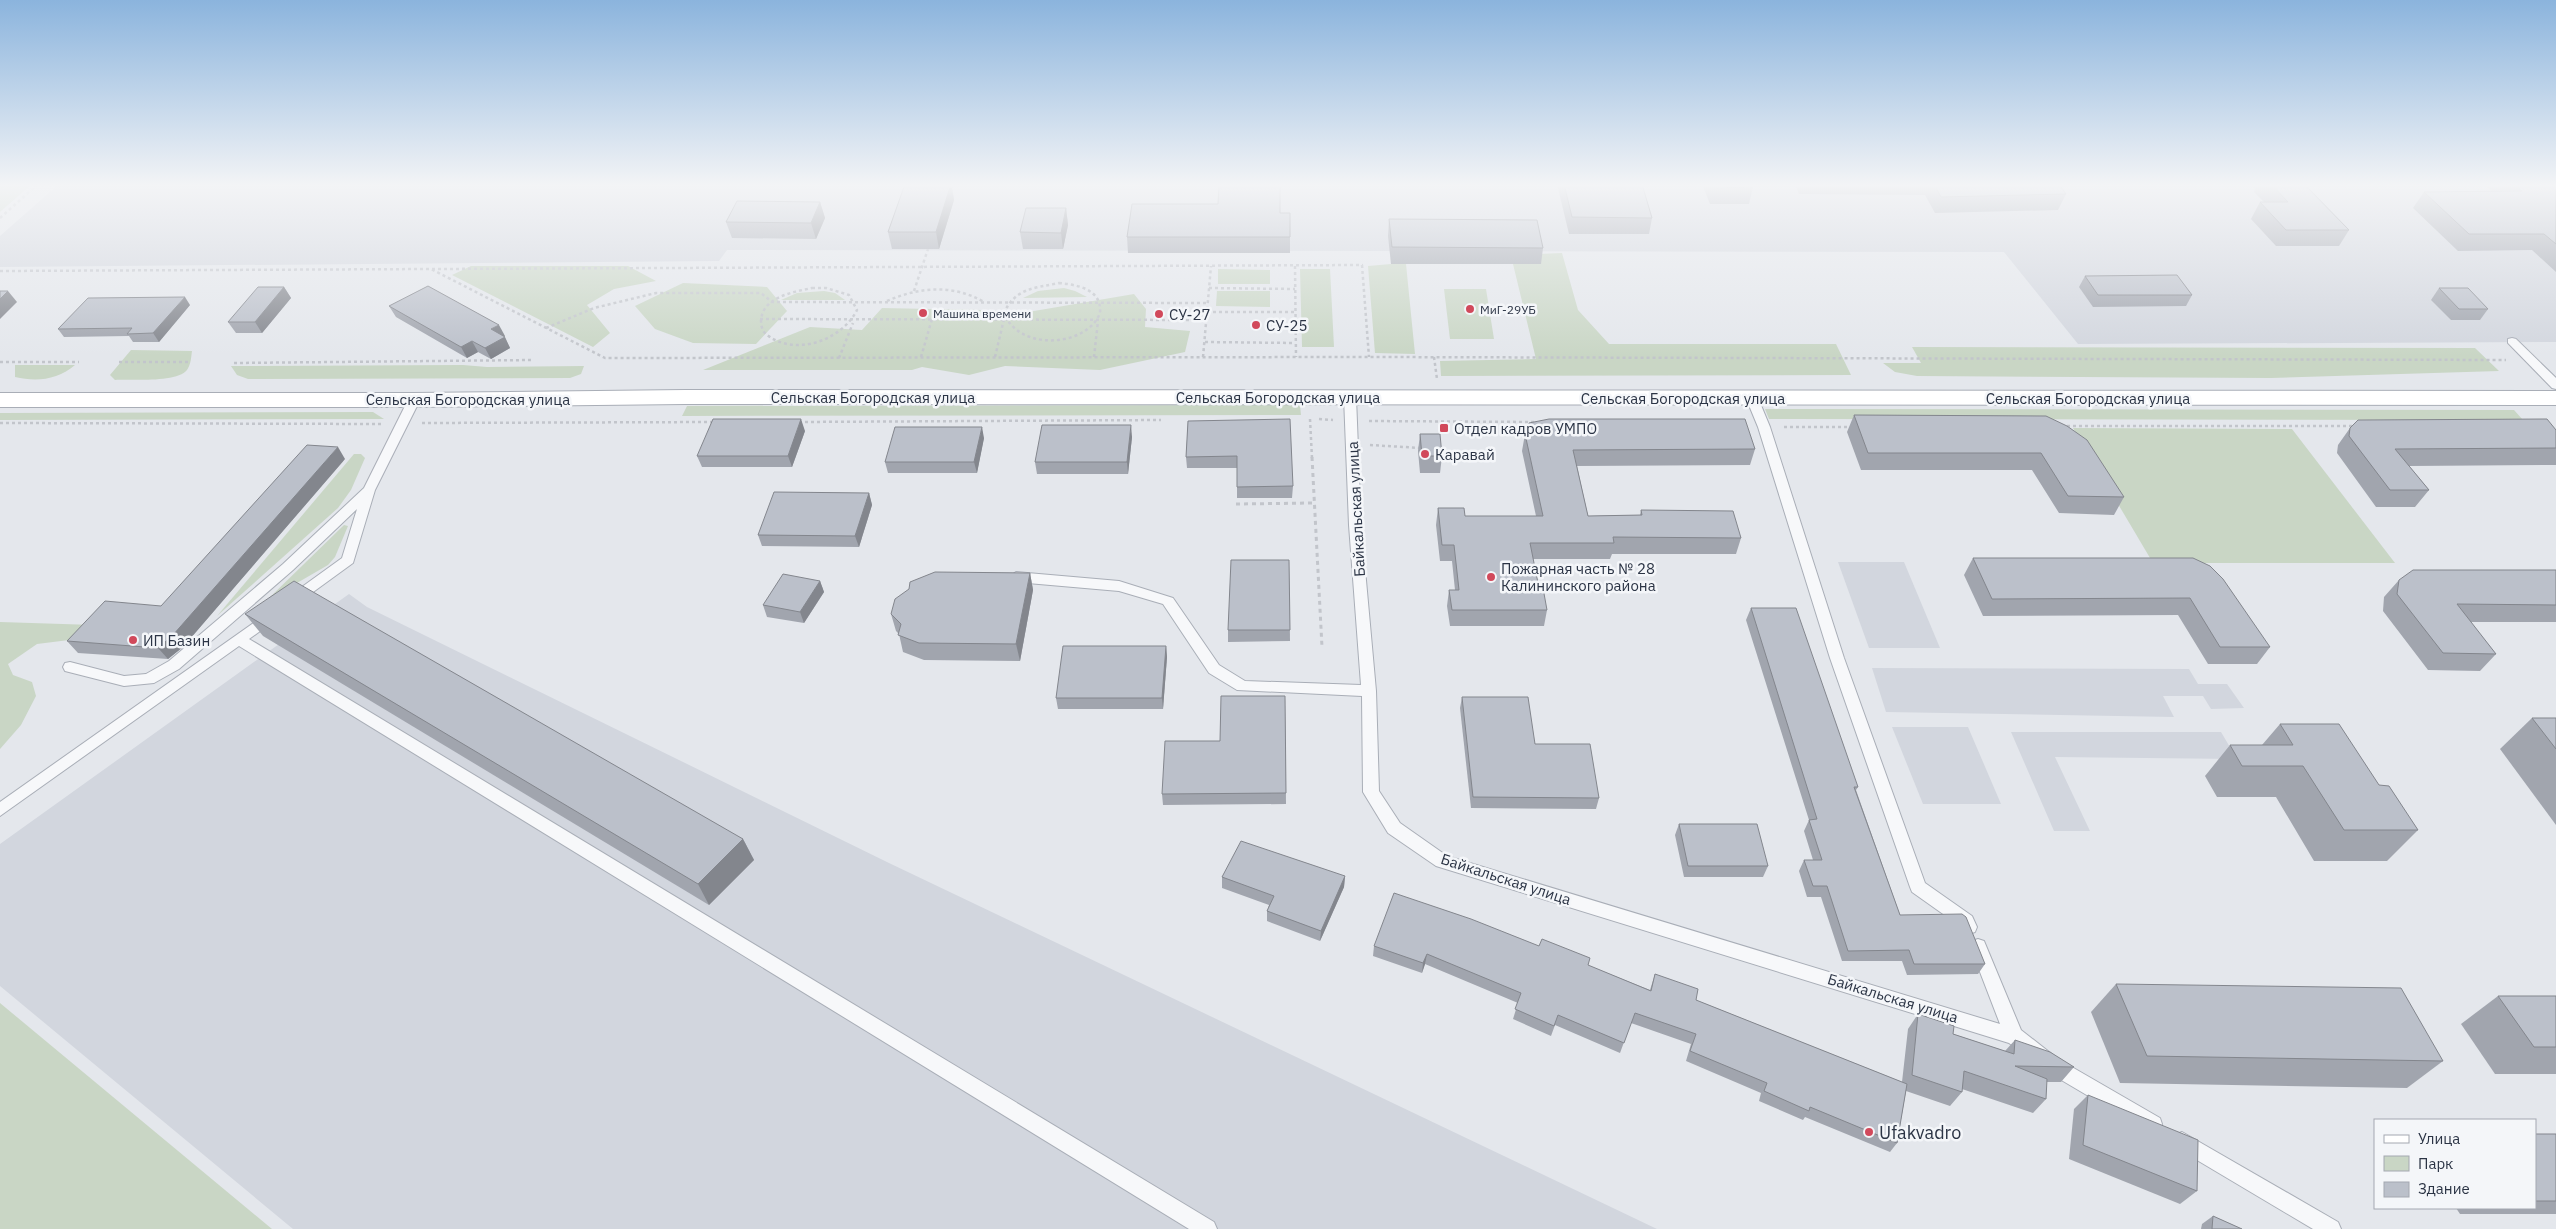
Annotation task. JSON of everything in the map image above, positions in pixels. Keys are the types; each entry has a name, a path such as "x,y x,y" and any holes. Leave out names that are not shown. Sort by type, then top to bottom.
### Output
{"main road":[{"name":"Сельская Богородская улица","path":"0,400 414,400 685,397 2556,398"}],"lane":[{"path":"2512,341 2556,385"},
{"name":"Байкальская улица","path":"1350,397 1357,421 1355,525 1369,691 1371,792 1394,828 1442,861 2014,1036"},
{"path":"1752,398 1764,427 1838,658 1918,887 1966,921 2014,1036 2052,1065 2331,1229"},
{"path":"0,810 348,560 369,490 400,424 414,400"},
{"path":"70,667 124,681 149,679 174,664 288,568 369,490"},
{"path":"1016,577 1119,586 1168,601 1214,669 1242,686 1369,691"},
{"path":"238,639 1207,1229"}],"path":[{"path":"914,292 928,249"},
{"path":"0,271 1362,265 1369,357"},
{"path":"1204,357 1211,266"},
{"path":"1295,266 1296,357"},
{"path":"431,269 545,329 605,358 1369,357 2531,360"},
{"path":"995,357 1004,319 1004,311 1008,303 1028,288 1059,283 1086,289 1096,295 1101,303 1102,311 1098,319 1094,357"},
{"path":"839,358 854,319 857,310 855,303 849,295 826,288 797,291 772,302 760,319 761,328 767,335 791,343 806,343 829,337 847,327 854,319"},
{"path":"1209,288 1295,289"},
{"path":"885,303 900,295 914,292 964,292 984,303"},
{"path":"545,329 594,308 656,293 761,293 772,302 1208,303"},
{"path":"1207,312 1295,312"},
{"path":"760,319 1206,320"},
{"path":"921,358 932,319"},
{"path":"1004,319 1016,333 1027,338 1047,340 1068,338 1081,333 1098,319"},
{"path":"1205,342 1295,343"},
{"path":"234,362 407,363 533,360"},
{"path":"0,362 79,362"},
{"path":"119,362 191,362"},
{"path":"1300,419 1544,422"},
{"path":"1310,419 1322,647"},
{"path":"791,422 1170,420"},
{"path":"1357,421 1364,442 1374,447 1424,448"},
{"path":"0,423 400,424 721,422"},
{"path":"2061,426 2358,426"},
{"path":"1764,427 1863,427"},
{"path":"1236,504 1314,503"}],"shaded area":[{"path":"0,241 2556,241 2556,342 2078,344 2004,252 727,250 719,261 0,267"},
{"path":"1838,562 1904,562 1940,648 1869,648"},
{"path":"349,594 367,607 889,863 1657,1229 293,1229 0,986 0,844"},
{"path":"1872,668 2189,669 2198,684 2227,684 2244,708 2211,709 2203,696 2163,696 2174,717 1886,712"},
{"path":"1892,727 1968,727 2001,804 1923,804"},
{"path":"2011,732 2221,732 2237,759 2055,757 2090,831 2054,831"}],"green space":[{"path":"1562,253 1578,310 1609,344 1836,344 1851,375 1441,376 1440,361 1536,359 1513,264 1540,264 1538,254"},
{"path":"1406,264 1415,354 1375,353 1368,266"},
{"path":"471,266 628,266 656,281 614,289 587,305 610,333 593,347 452,275"},
{"path":"1218,269 1270,270 1270,284 1218,284"},
{"path":"1300,269 1330,269 1334,347 1302,347"},
{"path":"683,283 767,287 787,311 756,344 693,343 655,329 635,306"},
{"path":"1064,288 1087,297 1023,298 1038,291"},
{"path":"1444,289 1486,289 1494,339 1450,339"},
{"path":"824,291 835,293 845,300 781,300 797,293"},
{"path":"1217,291 1270,291 1270,307 1216,306"},
{"path":"1134,294 1146,309 1145,327 1190,331 1185,352 1100,370 1005,366 969,375 922,367 912,370 703,370 810,327 862,330 882,308 1034,311"},
{"path":"1912,347 2475,348 2499,371 2271,378 1917,376 1895,372 1883,363 1921,363"},
{"path":"131,350 192,351 191,361 187,370 182,374 164,379 115,380 110,375"},
{"path":"15,365 75,365 54,377 31,379 15,377"},
{"path":"463,365 487,367 584,366 581,374 570,378 248,379 237,375 231,366"},
{"path":"1300,405 1301,415 682,416 687,406"},
{"path":"1765,409 2514,410 2523,420 1769,419"},
{"path":"373,412 384,419 0,420 0,413"},
{"path":"2073,428 2292,429 2395,563 2153,563"},
{"path":"354,454 361,454 365,458 351,490 338,508 217,616"},
{"path":"344,525 348,526 335,557 328,565 266,601"},
{"path":"0,622 94,625 77,639 37,644 8,664 13,675 32,682 36,696 21,725 0,749"},
{"path":"0,1003 272,1229 0,1229"}],"building":[{"path":"1391,241 1542,241 1543,248 1392,247"},
{"path":"2177,275 2192,295 2098,295 2085,276"},
{"path":"428,286 499,325 491,329 505,337 485,348 472,341 461,347 389,306"},
{"path":"258,287 284,287 255,322 228,322"},
{"path":"2439,288 2468,288 2488,309 2459,309"},
{"path":"0,291 8,291 0,299"},
{"path":"185,297 153,333 127,334 132,328 58,329 88,298"},
{"path":"1854,415 2046,416 2067,426 2087,440 2124,497 2068,496 2041,453 1868,453"},
{"path":"713,419 801,419 788,456 697,456"},
{"path":"1290,419 1293,486 1237,487 1237,456 1186,457 1188,421"},
{"path":"1549,419 1745,419 1755,449 1573,450 1588,516 1642,515 1641,510 1733,511 1741,538 1613,537 1614,543 1530,543 1539,588 1543,588 1547,610 1452,610 1449,590 1459,590 1454,545 1442,545 1438,508 1464,508 1465,516 1543,516 1525,434 1529,423"},
{"path":"2547,419 2556,430 2556,448 2395,449 2429,490 2390,490 2349,436 2350,428 2358,420"},
{"path":"1042,425 1131,425 1127,462 1035,462"},
{"path":"895,427 982,427 974,462 885,462"},
{"path":"1420,434 1440,434 1442,456 1422,456"},
{"path":"307,445 338,447 173,635 158,648 67,641 105,601 161,606"},
{"path":"774,492 869,493 855,536 758,535"},
{"path":"1973,558 2193,558 2210,566 2223,579 2270,647 2220,647 2190,598 1992,599"},
{"path":"1231,560 1289,560 1290,630 1228,630"},
{"path":"2413,570 2556,570 2556,605 2457,604 2496,654 2443,653 2397,594 2399,580"},
{"path":"935,572 1030,573 1016,644 919,643 898,635 901,624 891,614 895,599 909,589 910,582"},
{"path":"783,574 820,581 800,612 763,605"},
{"path":"294,581 743,839 698,884 245,614"},
{"path":"1751,608 1796,608 1858,787 1854,787 1900,915 1962,914 1966,917 1985,964 1914,964 1909,950 1848,951 1827,886 1813,886 1804,860 1822,860 1809,820 1817,819"},
{"path":"1063,646 1166,646 1162,698 1056,698"},
{"path":"1221,696 1285,696 1286,793 1162,794 1165,741 1220,741"},
{"path":"1462,697 1528,697 1535,744 1590,744 1599,798 1473,797"},
{"path":"2532,718 2556,718 2556,749"},
{"path":"2280,724 2339,724 2379,785 2389,786 2418,830 2344,830 2303,766 2242,766 2230,745 2293,745"},
{"path":"1679,824 1757,824 1768,866 1688,866"},
{"path":"1241,841 1345,876 1321,931 1267,911 1274,896 1222,877"},
{"path":"1394,893 1471,919 1539,946 1542,939 1590,958 1588,965 1651,991 1655,974 1698,989 1696,1000 1907,1084 1897,1143 1810,1107 1809,1111 1764,1091 1767,1083 1690,1051 1696,1034 1635,1013 1624,1043 1558,1015 1554,1026 1515,1009 1521,993 1427,954 1423,963 1374,946"},
{"path":"2116,984 2401,988 2443,1061 2147,1056"},
{"path":"2498,996 2556,996 2556,1047 2534,1047"},
{"path":"1918,1014 1954,1026 1953,1034 2014,1054 2015,1040 2050,1052 2074,1067 2015,1066 2047,1079 2046,1099 1964,1071 1962,1092 1912,1075"},
{"path":"2088,1095 2198,1140 2197,1191 2083,1145"},
{"path":"2536,1134 2556,1134 2556,1201 2536,1201"},
{"path":"2213,1216 2242,1229 2212,1229"}],"place":[{"name":"МиГ-29УБ","path":"1470,309"},
{"name":"Машина времени","path":"923,313"},
{"name":"СУ-27","path":"1159,314"},
{"name":"СУ-25","path":"1256,325"},
{"name":"Отдел кадров УМПО","path":"1444,428"},
{"name":"Каравай","path":"1425,454"},
{"name":"Пожарная часть № 28 Калининского района","path":"1491,577"},
{"name":"ИП Базин","path":"133,640"},
{"name":"Ufakvadro","path":"1869,1132"}]}
